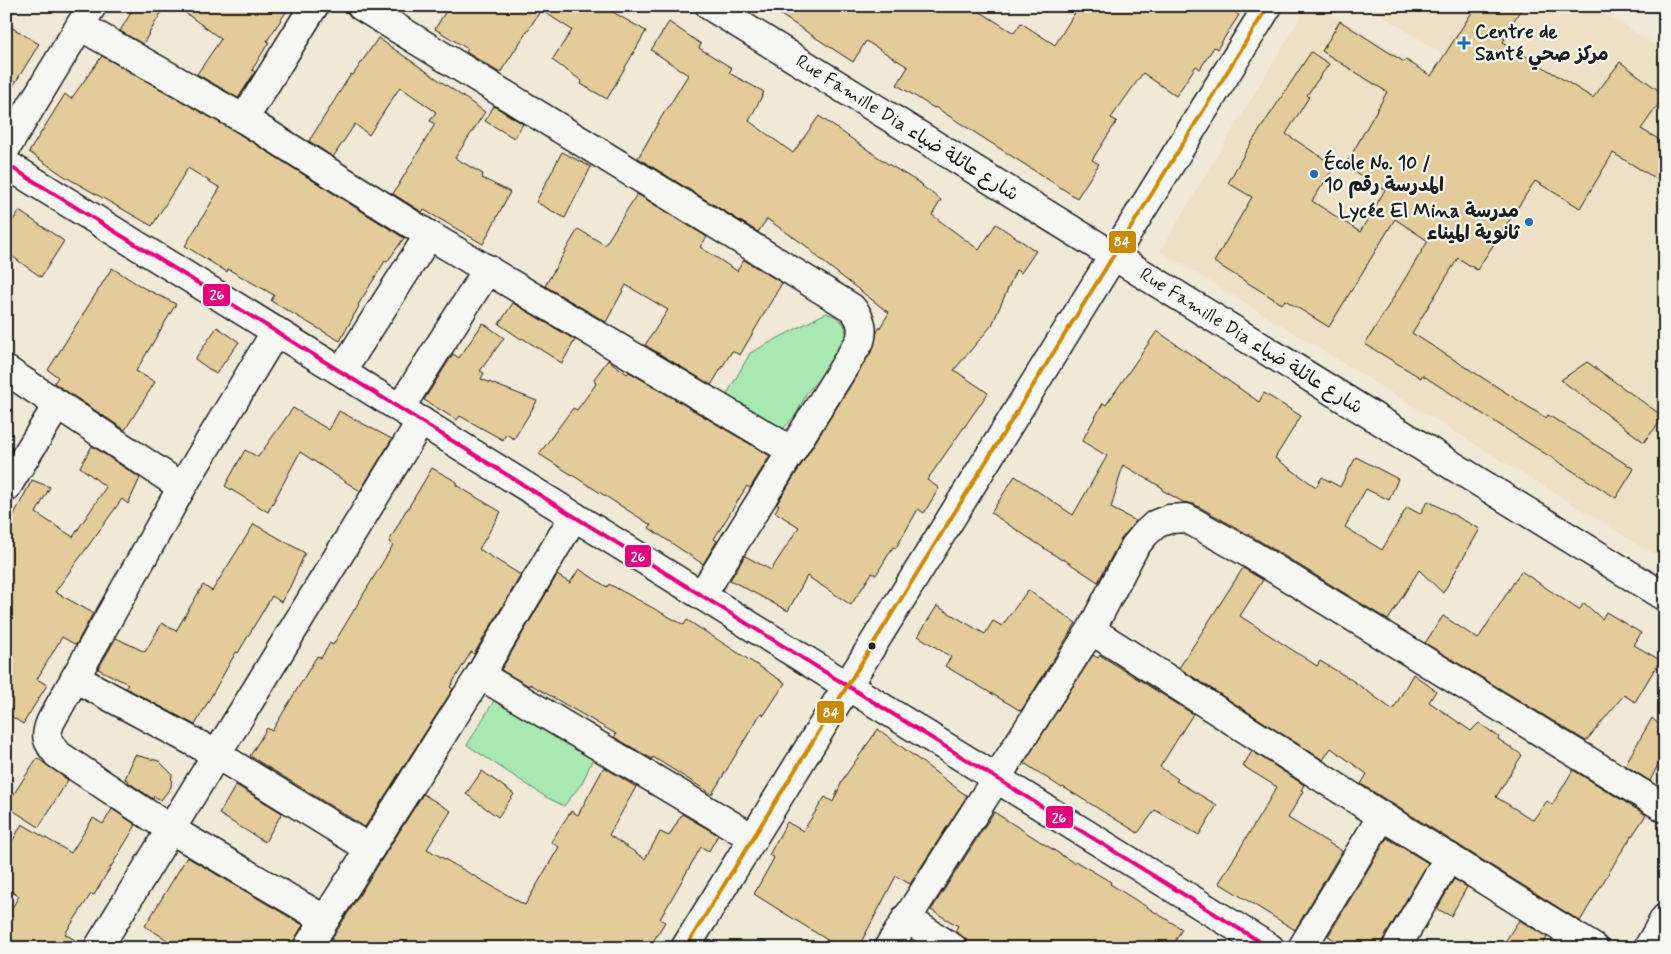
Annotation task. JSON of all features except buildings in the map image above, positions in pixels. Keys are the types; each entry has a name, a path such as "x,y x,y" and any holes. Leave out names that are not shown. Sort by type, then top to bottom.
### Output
{"street":[{"path":"244,118 314,6"},
{"path":"361,6 857,313 862,327 860,342 702,595"},
{"name":"Rue Famille Dia شارع عائلة ضياء","path":"710,6 1665,597"},
{"path":"685,948 1268,6"},
{"path":"6,148 86,16 429,235 792,450"},
{"path":"6,164 1270,948"},
{"path":"342,371 429,235"},
{"path":"98,948 216,754 410,414 488,269"},
{"path":"276,332 182,487 46,732 48,743 57,754 170,829 324,919"},
{"path":"6,370 182,487"},
{"path":"6,488 58,404"},
{"path":"307,948 480,675 574,516"},
{"path":"888,948 1091,630 1135,546 1156,524 1169,519 1186,518 1252,555 1665,808"},
{"path":"1091,630 1382,816 1594,948"},
{"path":"480,675 753,838"},
{"path":"75,678 216,754 370,849"},
{"path":"1302,948 1382,816"},
{"path":"1396,948 1449,857"},
{"path":"906,918 953,948"},
{"path":"1648,948 1665,918"}],"shaded area":[{"name":"Lycée El Mina مدرسة ثانوية الميناء","path":"1307,6 1319,6 1468,97 1480,79 1368,6 1594,6 1665,51 1665,561 1160,251"}],"green space":[{"path":"826,313 836,317 844,324 848,340 822,376 807,392 796,415 780,432 725,398 750,353"},
{"path":"497,696 596,752 582,783 564,806 546,797 467,745"}],"transit line":[{"name":"84","path":"685,948 1268,6"},
{"name":"26","path":"6,164 1270,948"}],"place":[{"name":"Centre de Santé مركز صحي","path":"1464,43"},
{"name":"École No. 10 / المدرسة رقم 10","path":"1314,174"},
{"name":"Lycée El Mina مدرسة ثانوية الميناء","path":"1529,222"}]}
